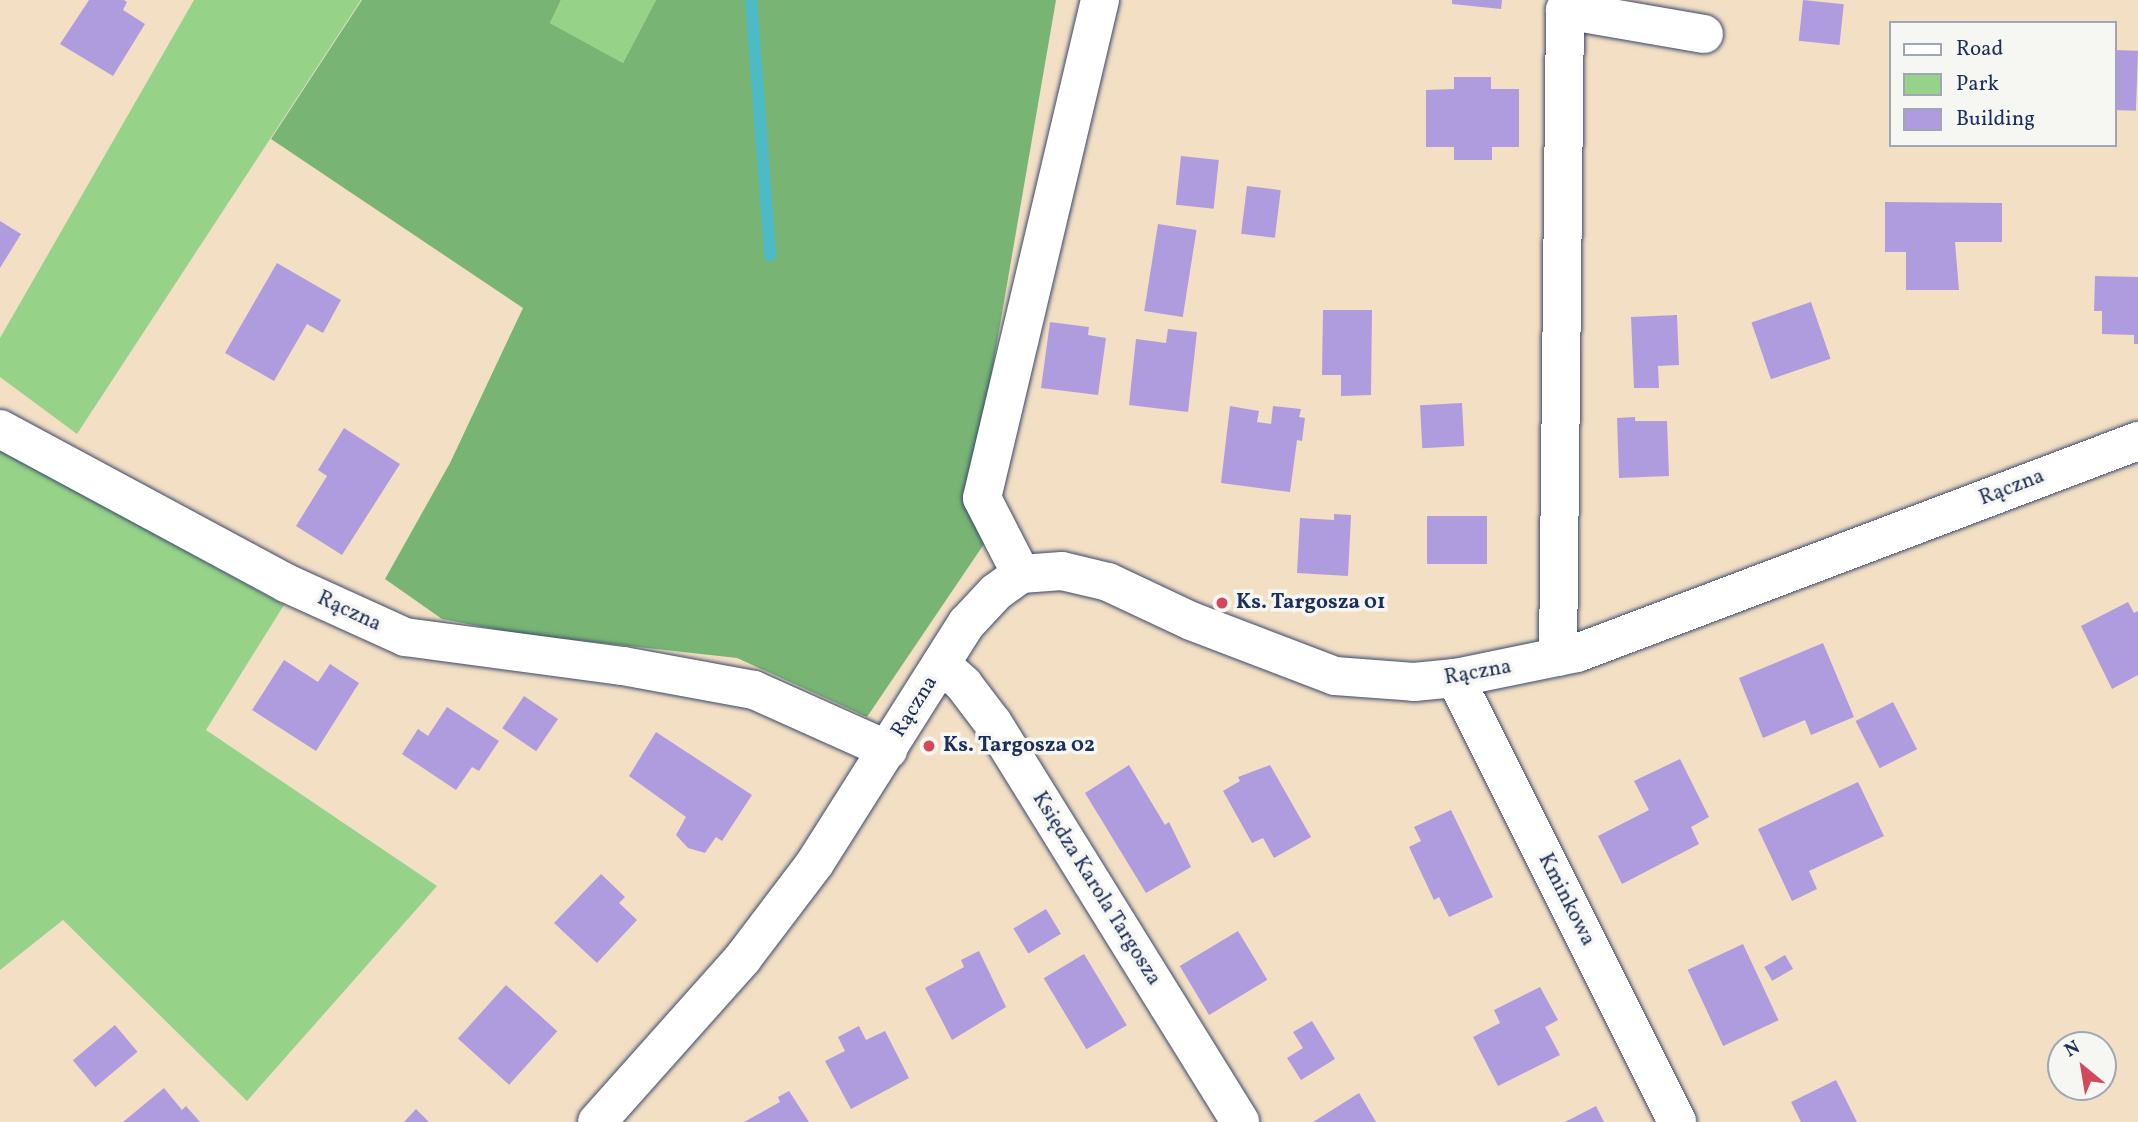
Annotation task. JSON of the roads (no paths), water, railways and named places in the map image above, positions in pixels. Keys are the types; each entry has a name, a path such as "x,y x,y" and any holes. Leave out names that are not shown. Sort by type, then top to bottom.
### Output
{"street":[{"path":"1021,574 982,498 1100,0"},
{"path":"1558,657 1565,10 1704,34"},
{"name":"Rączna","path":"0,429 286,583 405,637 622,666 754,690 888,750"},
{"name":"Rączna","path":"597,1122 743,958 815,863 941,664 981,606 1021,574 1062,570 1108,582 1191,621 1335,676 1401,682 1455,678 1558,657 2138,441"},
{"name":"Księdza Karola Targosza","path":"941,664 964,685 993,723 1240,1122"},
{"name":"Kminkowa","path":"1455,678 1677,1122"}],"waterway":[{"path":"751,0 770,255"}],"place":[{"name":"Ks. Targosza 01","path":"1222,603"},
{"name":"Ks. Targosza 02","path":"929,746"}]}
